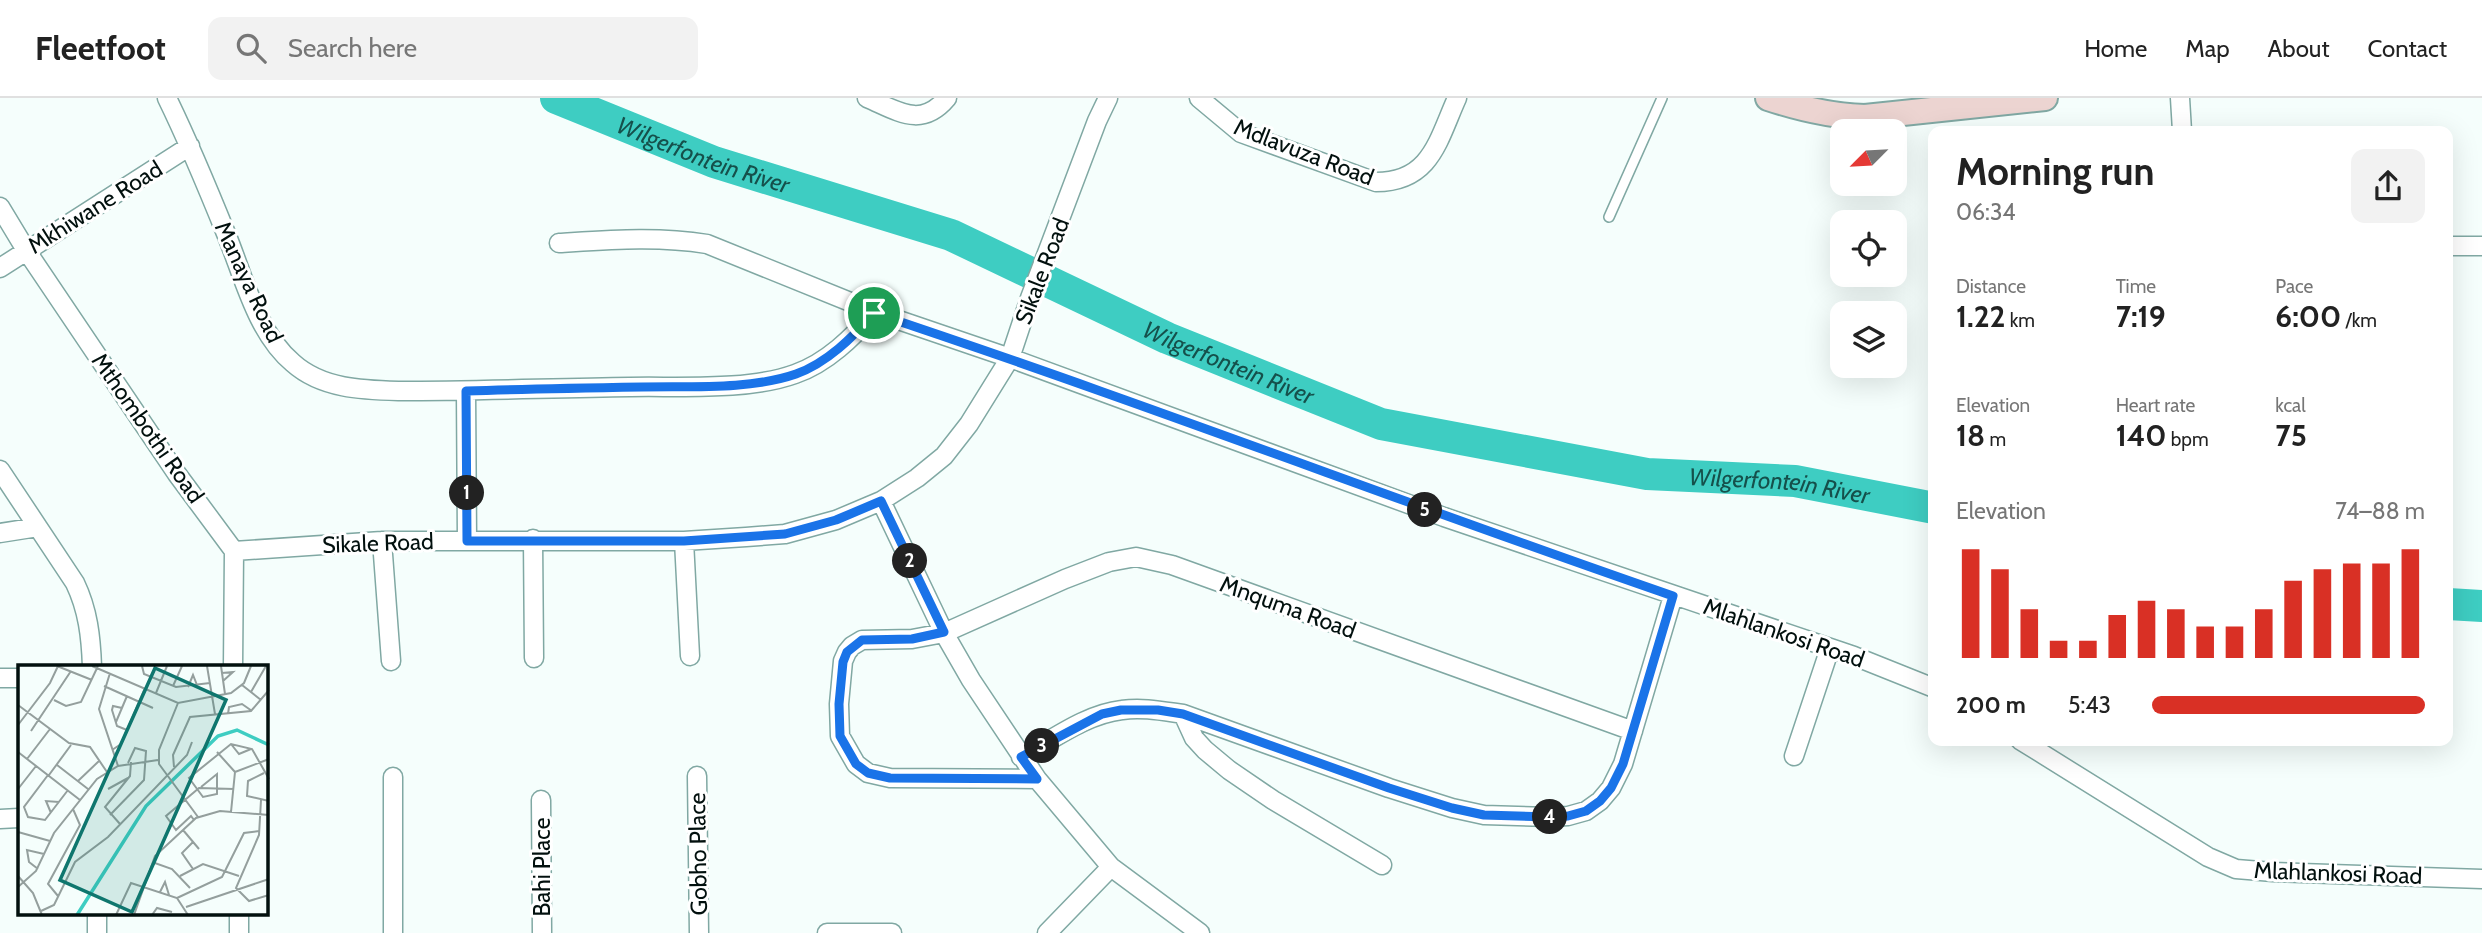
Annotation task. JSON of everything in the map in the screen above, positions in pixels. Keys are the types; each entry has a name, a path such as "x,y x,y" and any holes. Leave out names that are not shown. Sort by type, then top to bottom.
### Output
{"street":[{"name":"Manaya Road","path":"167,98 190,146 256,309 274,344 294,365 323,381 354,390 466,391 714,386 766,381 795,374 818,364 874,313"},
{"path":"867,98 904,114 920,117 938,109 947,98"},
{"name":"Sikale Road","path":"234,551 382,541 684,541 785,534 836,520 881,501 917,478 944,456 969,424 1010,358 1030,298 1108,98"},
{"name":"Mdlavuza Road","path":"1200,99 1241,133 1376,182 1393,182 1409,176 1431,157 1457,98"},
{"path":"1768,98 1801,109 1836,116 1900,106 2045,98"},
{"path":"2180,98 2182,126"},
{"name":"Mkhiwane Road","path":"0,268 190,146"},
{"name":"Mthombothi Road","path":"0,207 177,474 234,551"},
{"name":"Mlahlankosi Road","path":"559,243 634,239 682,240 707,244 874,313 1010,358 1431,512 1830,648 1928,686"},
{"path":"2453,246 2482,246"},
{"path":"466,391 467,541"},
{"path":"0,470 82,598 92,641 92,665"},
{"path":"881,501 944,632 971,680 1037,779 1111,867 1199,933"},
{"path":"0,533 38,527"},
{"path":"533,540 534,658"},
{"path":"382,541 391,661"},
{"path":"684,541 690,656"},
{"path":"233,665 234,551"},
{"name":"Mnquma Road","path":"1037,779 890,778 868,773 856,764 840,736 839,704 843,662 847,652 862,640 912,639 944,632 1065,579 1109,562 1136,557 1183,569 1633,731"},
{"path":"1021,757 1102,714 1141,708 1183,714 1452,808 1484,815 1568,816 1586,811 1600,801 1611,788 1623,764 1673,596"},
{"path":"1794,756 1830,648"},
{"path":"0,678 18,678"},
{"path":"1183,714 1194,738 1229,770 1273,800 1381,865"},
{"name":"Mlahlankosi Road","path":"2030,746 2208,857 2236,869 2286,873 2482,878"},
{"name":"Gobho Place","path":"697,776 699,933"},
{"path":"393,777 393,933"},
{"name":"Bahi Place","path":"541,800 542,933"},
{"path":"0,819 18,818"},
{"path":"1047,933 1111,867"},
{"path":"827,933 892,933"}],"lane":[{"path":"1609,217 1662,98"}],"waterway":[{"name":"Wilgerfontein River","path":"556,98 714,162 951,235 1167,338 1381,424 1647,474 1795,481 1928,507"},
{"name":"Wilgerfontein River","path":"2453,604 2482,606"}],"route":[{"path":"874,313 1010,358 1444,517 1673,596 1623,764 1611,788 1600,801 1586,811 1568,816 1484,815 1389,788 1183,714 1141,708 1102,714 1021,757 1037,779 890,778 868,773 856,764 840,736 839,704 843,662 852,646 862,640 912,639 944,632 881,501 836,520 785,534 684,541 467,541 466,391 714,386 766,381 795,374 818,364 861,328 874,313"}]}
